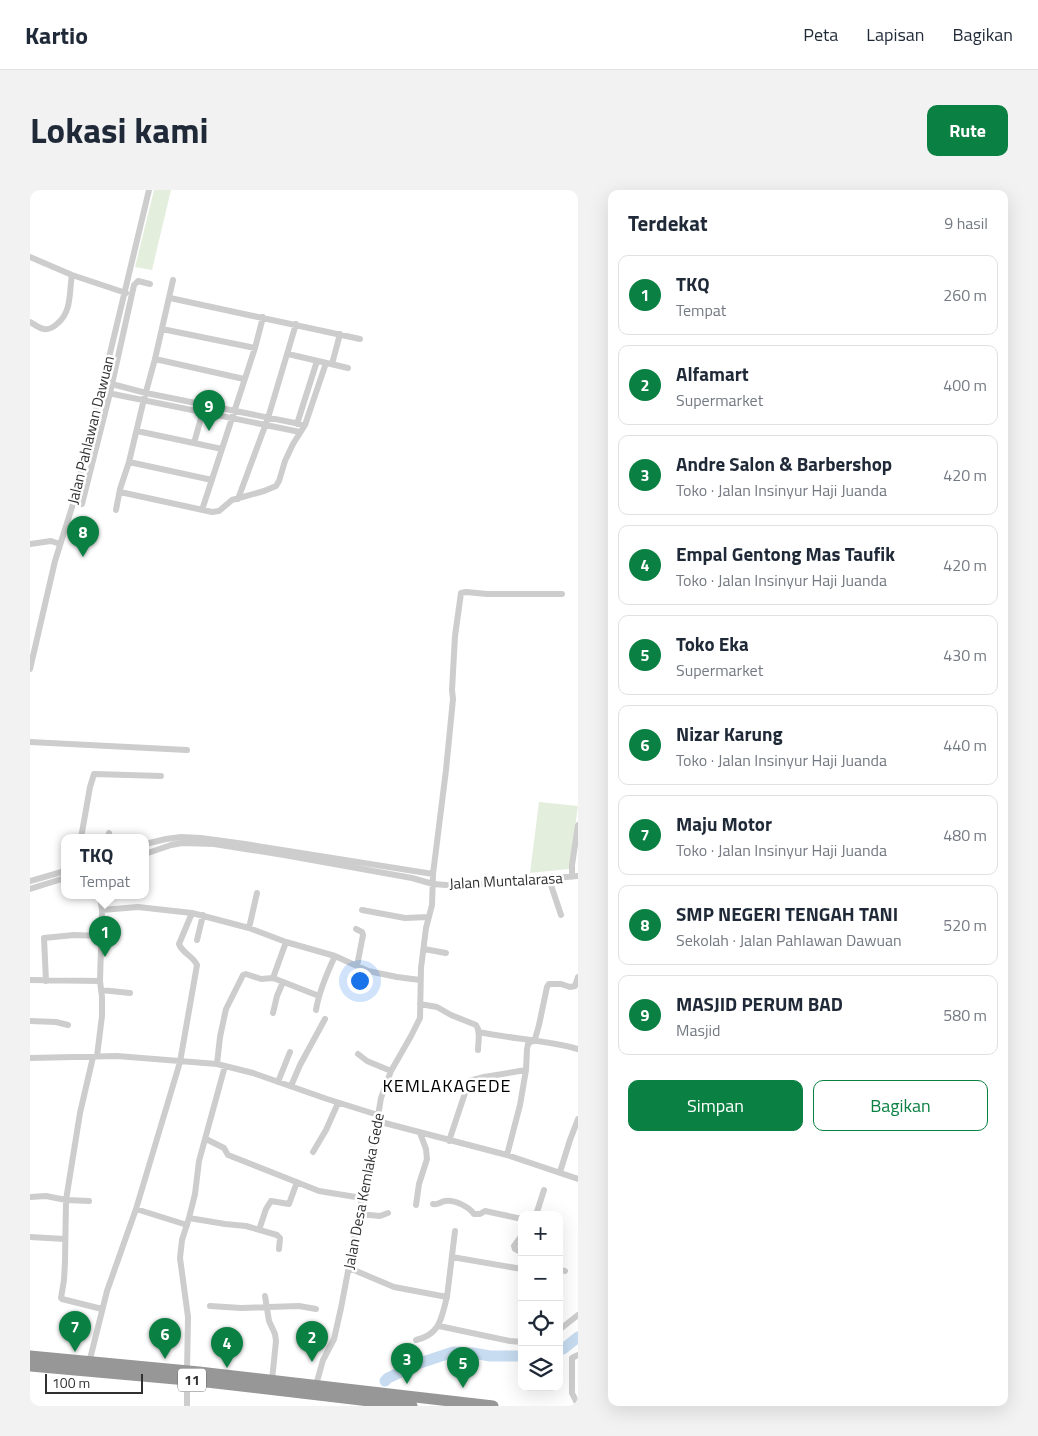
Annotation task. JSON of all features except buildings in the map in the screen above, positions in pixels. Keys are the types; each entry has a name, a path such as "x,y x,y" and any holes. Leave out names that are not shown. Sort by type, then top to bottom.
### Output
{"highway":[{"name":"11","path":"30,1356 44,1363 193,1376 356,1394 391,1394 443,1403 493,1406"},
{"name":"11","path":"30,1366 44,1363 89,1362 193,1376 272,1380 316,1385 381,1402 412,1406"}],"street":[{"name":"Jalan Pahlawan Dawuan","path":"30,669 60,544 73,504 104,382 150,190"},
{"path":"30,257 72,275 126,293"},
{"path":"30,323 47,329 61,320 69,302 72,275"},
{"path":"116,510 155,359 173,280"},
{"path":"82,504 110,393 134,285 138,281 150,284"},
{"path":"170,298 360,338"},
{"path":"202,510 263,318"},
{"path":"238,498 267,421 296,324"},
{"path":"162,328 255,348"},
{"path":"120,492 216,512 238,498 276,486 285,461 305,426 340,334"},
{"path":"288,354 348,368"},
{"path":"155,359 244,379"},
{"path":"296,424 317,361"},
{"path":"104,382 145,396 203,411 234,414"},
{"path":"101,391 145,396 267,421 305,426"},
{"path":"194,443 203,411"},
{"path":"267,421 300,432"},
{"path":"137,430 222,448"},
{"path":"129,462 212,480"},
{"path":"30,544 51,541 60,544"},
{"name":"Jalan Desa Kemlaka Gede","path":"316,1385 323,1360 334,1339 370,1165 381,1098 391,1071 420,1018 420,980 426,928 432,906 433,879 453,699 455,636 461,593 562,594"},
{"path":"30,742 187,750"},
{"path":"82,834 94,774 161,776"},
{"path":"573,874 578,824"},
{"path":"149,843 166,838 181,837 244,846"},
{"path":"149,853 182,843 244,846"},
{"name":"Jalan Muntalarasa","path":"244,846 412,878 433,879 459,886 549,879 573,874"},
{"path":"30,881 61,872"},
{"path":"30,888 61,879"},
{"path":"549,879 561,915"},
{"path":"249,928 257,893"},
{"path":"100,899 102,936 100,981 102,1016 95,1057 80,1113 66,1200 62,1299 102,1309"},
{"path":"102,910 138,907 202,915 249,928 286,942 334,956 368,971 420,980"},
{"path":"362,910 405,918 429,917"},
{"path":"89,1362 114,1269 136,1209 180,1062 196,965 194,960 179,944 192,913"},
{"path":"197,940 202,915"},
{"path":"356,929 364,935 357,966"},
{"path":"46,981 44,938 74,935 102,936"},
{"path":"273,978 286,942"},
{"path":"424,949 446,953"},
{"path":"316,1010 326,975 334,956"},
{"path":"217,1064 226,1009 242,974 261,979 273,978 319,996"},
{"path":"508,1155 520,1105 528,1044 533,1042 540,1025 548,985 560,984 572,988 576,986 578,977"},
{"path":"30,980 100,981"},
{"path":"273,1012 283,982"},
{"path":"101,990 130,993"},
{"path":"420,1004 437,1007 476,1025 479,1032 478,1050"},
{"path":"291,1086 325,1019"},
{"path":"30,1022 56,1022 68,1025"},
{"path":"479,1032 533,1042 558,1044 578,1049"},
{"path":"278,1082 290,1052"},
{"path":"358,1054 367,1061 391,1071"},
{"path":"30,1058 117,1056 217,1064 291,1086 420,1133 508,1155 578,1179"},
{"path":"187,1406 193,1376 180,1258 182,1240 195,1194 199,1161 225,1066"},
{"path":"449,1141 469,1081 526,1070"},
{"path":"313,1152 326,1130 338,1103"},
{"path":"560,1172 577,1123"},
{"path":"416,1205 419,1184 427,1160 426,1149 420,1133"},
{"path":"206,1138 224,1148 228,1155 320,1191 362,1198"},
{"path":"260,1230 267,1207 272,1201 289,1204 297,1182"},
{"path":"537,1211 544,1190"},
{"path":"30,1197 46,1196 66,1200 89,1201"},
{"path":"433,1204 438,1205 444,1201 454,1201 471,1210 474,1214 480,1214 485,1211 518,1218"},
{"path":"136,1209 188,1222 246,1226 279,1236 279,1249"},
{"path":"359,1214 380,1216 388,1213"},
{"path":"416,1340 423,1339 434,1332 439,1326 447,1297 455,1231"},
{"path":"30,1237 65,1239"},
{"path":"518,1240 514,1246 518,1251"},
{"path":"452,1256 518,1268"},
{"path":"349,1268 394,1287 447,1297"},
{"path":"266,1296 269,1321 276,1341 272,1380"},
{"path":"210,1306 242,1308 300,1306 316,1309"},
{"path":"563,1327 578,1315"},
{"path":"439,1326 518,1341"},
{"path":"578,1355 572,1358 572,1389 573,1396 578,1405"}],"green space":[{"path":"154,190 171,190 152,270 135,267"},
{"path":"539,802 578,806 569,869 530,873"}],"waterway":[{"path":"563,1349 578,1337"},
{"path":"385,1381 420,1363 453,1352 490,1356 518,1356"}],"place":[{"name":"MASJID PERUM BAD","path":"209,431"},
{"name":"SMP NEGERI TENGAH TANI","path":"83,557"},
{"name":"TKQ","path":"105,957"},
{"name":"Maju Motor","path":"75,1352"},
{"name":"Nizar Karung","path":"165,1359"},
{"name":"Alfamart","path":"312,1362"},
{"name":"Empal Gentong Mas Taufik","path":"227,1368"},
{"name":"Andre Salon & Barbershop","path":"407,1384"},
{"name":"Toko Eka","path":"463,1388"}],"district":[{"name":"KEMLAKAGEDE","path":"447,1086"}]}
